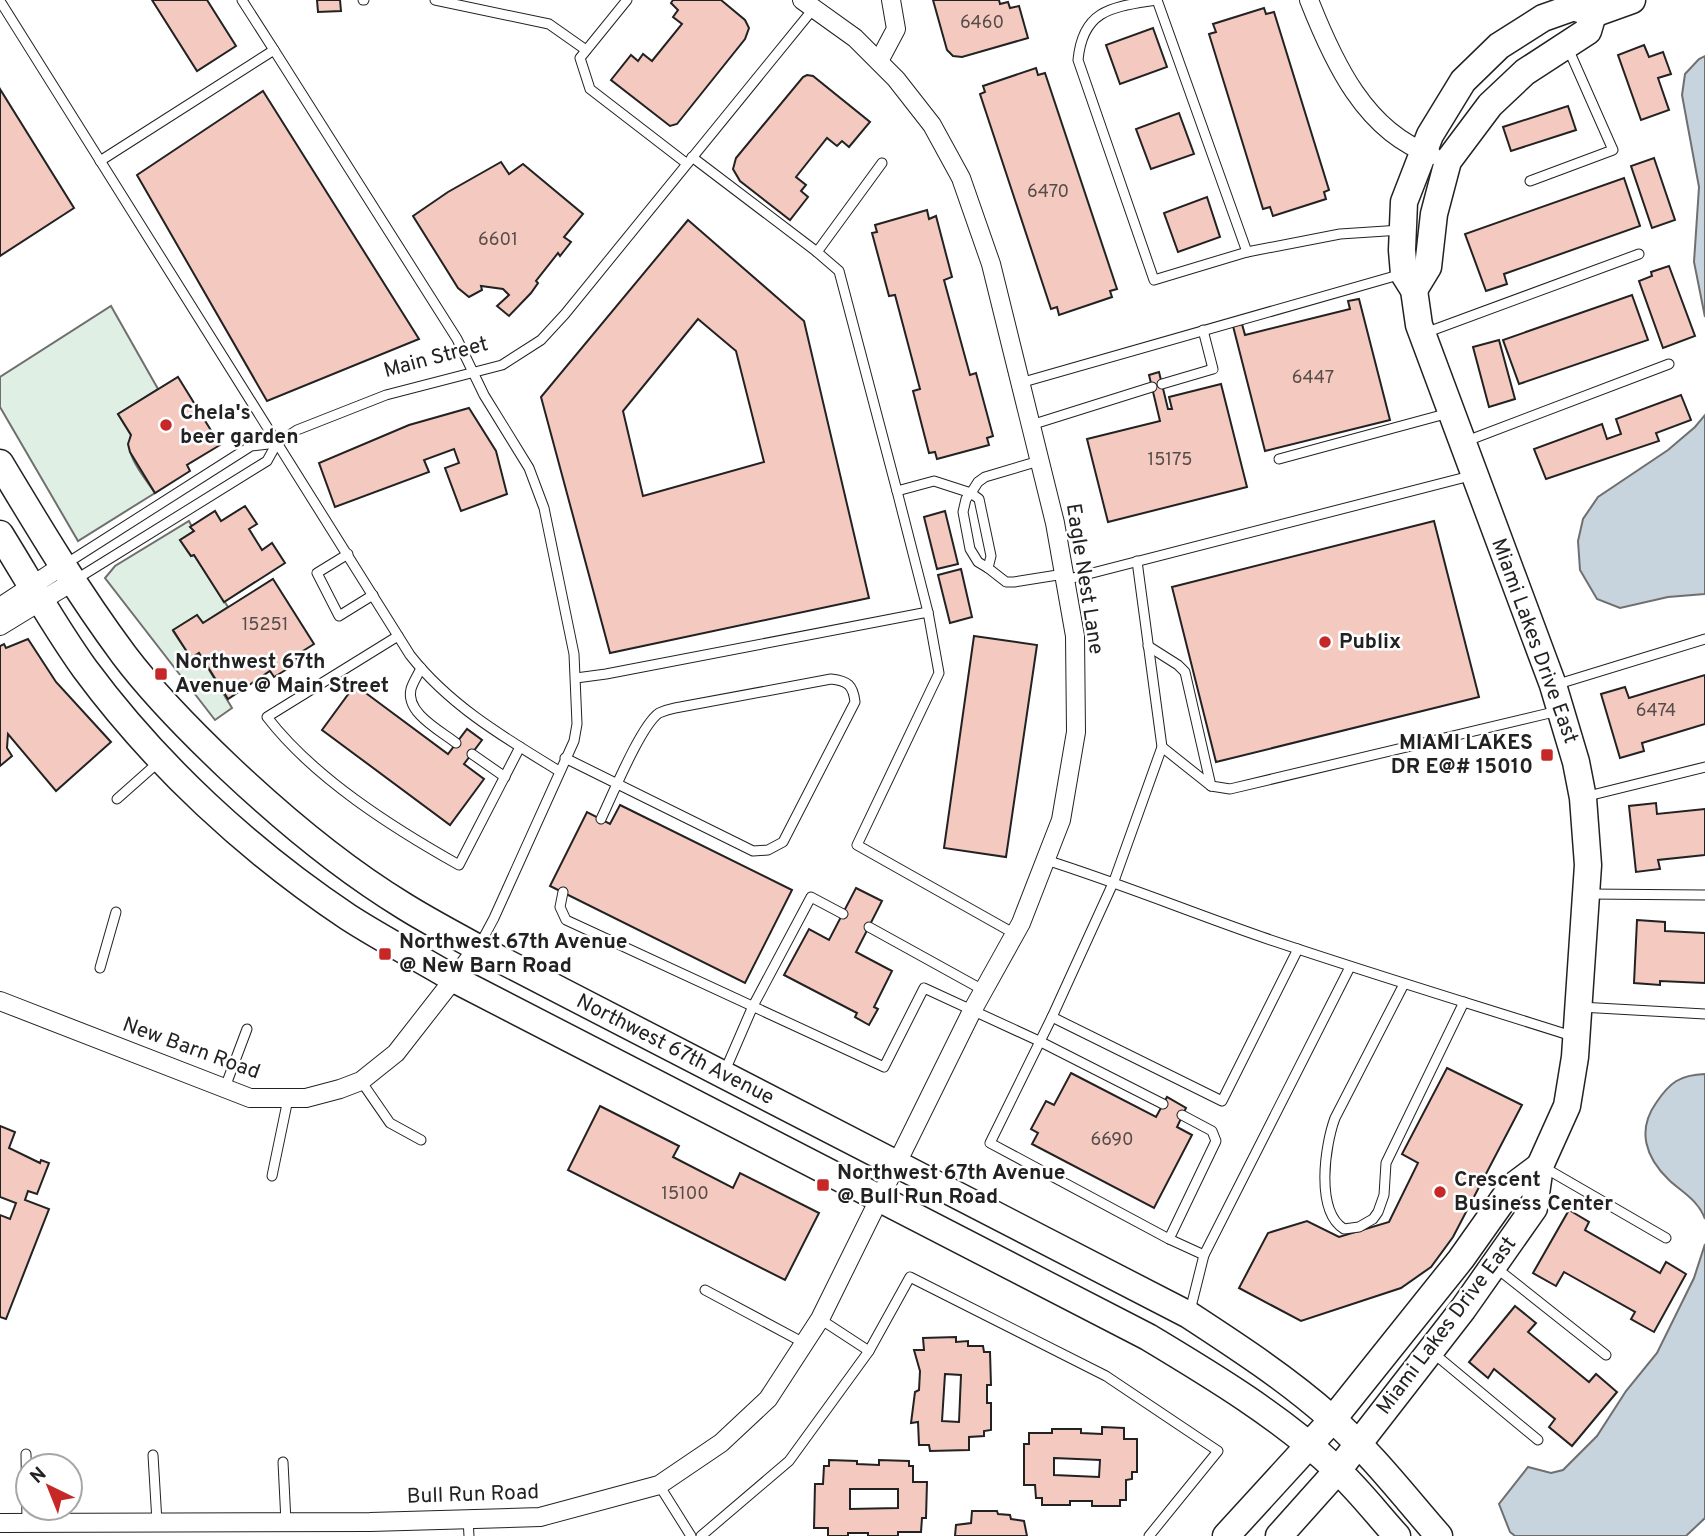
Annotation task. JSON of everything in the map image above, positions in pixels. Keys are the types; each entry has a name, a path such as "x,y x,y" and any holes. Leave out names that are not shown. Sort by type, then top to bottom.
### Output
{"main road":[{"name":"Miami Lakes Drive East","path":"1279,1536 1338,1470 1430,1351 1534,1208 1540,1166 1567,1106 1577,1037 1588,865 1583,798 1576,762 1557,698 1423,334 1409,282 1403,230 1404,202 1430,135 1463,82 1499,46 1543,18 1574,7 1593,14 1632,0"},
{"path":"1409,282 1428,267 1434,214 1448,161 1490,105 1525,72 1588,31 1593,14"},
{"name":"Northwest 67th Avenue","path":"0,463 67,574 125,656 160,699 281,817 339,863 403,906 478,948 1189,1315 1284,1378 1333,1419 1439,1536"},
{"name":"Northwest 67th Avenue","path":"0,534 86,669 129,723 194,792 292,876 349,918 454,979 1148,1337 1213,1375 1310,1446 1338,1470 1397,1536"},
{"name":"Miami Lakes Drive East","path":"1226,1536 1333,1419 1461,1259 1512,1187 1540,1166"}],"street":[{"path":"879,61 896,29 891,0"},
{"path":"1309,0 1325,42 1357,98 1384,126 1422,152 1448,161"},
{"name":"Eagle Nest Lane","path":"808,4 855,38 912,97 932,125 961,178 991,264 1055,523 1075,636 1076,732 1061,820 1015,934 972,1011 880,1198"},
{"name":"Main Street","path":"0,626 36,594 67,574"},
{"name":"Main Street","path":"0,607 36,594"},
{"name":"New Barn Road","path":"0,1001 224,1090 250,1098 288,1099 325,1094 361,1081 405,1044 478,948"},
{"name":"Bull Run Road","path":"84,1522 286,1522 314,1529 469,1528 540,1517 659,1485 721,1443 768,1399 820,1319 880,1198"},
{"name":"Bull Run Road","path":"0,1523 27,1522"}],"lane":[{"path":"242,0 457,339 484,394 529,468 544,508 574,654 576,734 478,948"},
{"path":"438,0 550,24 583,54 590,89 839,271 928,612 939,673 857,845 1015,934"},
{"path":"583,54 627,0"},
{"path":"1247,252 1157,0 1112,7 1097,15 1086,28 1080,43 1078,60 1154,280 1247,252 1339,234 1403,230"},
{"path":"0,1 398,636 421,668 471,715 559,771"},
{"name":"Main Street","path":"67,574 251,446 277,443 297,430 410,387 502,365 531,348 550,332 689,160 808,4"},
{"path":"1530,181 1613,150 1566,45"},
{"path":"100,161 274,50"},
{"path":"817,253 882,163"},
{"path":"1423,334 1639,254"},
{"path":"1020,383 1203,330 1409,282"},
{"path":"1031,425 1213,369 1203,330"},
{"path":"1462,442 1669,364"},
{"path":"1279,459 1451,412"},
{"name":"Main Street","path":"67,574 267,461 277,443"},
{"path":"1039,461 985,477 966,499 963,512 970,549 978,562 1006,582 1064,577 1137,561 1474,475"},
{"path":"897,491 934,481 971,493 979,499 992,556 988,568"},
{"path":"348,554 317,573 339,616 373,595"},
{"path":"1137,561 1162,747 1114,881 1052,1017 990,1143 1169,1239 1205,1255"},
{"path":"576,678 928,612"},
{"path":"398,636 267,717 284,739 321,772 410,838 459,865 520,747"},
{"path":"1162,747 1211,786 1230,789 1557,698 1705,639"},
{"path":"1149,646 1185,672 1211,786"},
{"path":"421,668 411,687 412,704 424,719 456,743"},
{"path":"565,758 618,784 753,851 768,850 783,842 855,702 853,689 846,681 831,679 659,713 648,725 618,784 601,819"},
{"path":"472,754 505,777"},
{"path":"117,799 162,759"},
{"path":"1583,798 1705,767"},
{"path":"1046,860 1114,881 1350,967 1577,1037"},
{"path":"563,892 559,907 566,920 884,1067 924,988 1040,1041 1163,1104"},
{"path":"1586,894 1705,895"},
{"path":"723,1074 753,1006 811,897 843,914"},
{"path":"100,968 116,912"},
{"path":"869,927 983,990"},
{"path":"1052,1017 1222,1101 1298,949"},
{"path":"1189,1315 1205,1255 1350,967"},
{"path":"1404,984 1335,1118 1328,1139 1324,1159 1326,1186 1335,1219 1344,1228 1359,1227 1373,1219 1378,1212 1384,1195 1386,1163 1464,1002"},
{"path":"1579,1006 1705,1014"},
{"path":"224,1090 247,1030"},
{"path":"361,1081 390,1123 421,1140"},
{"path":"272,1176 288,1099"},
{"path":"1169,1239 1216,1141 1212,1131 1182,1115"},
{"path":"1540,1166 1666,1238"},
{"path":"1493,1266 1606,1355"},
{"path":"701,1536 789,1461 869,1351 910,1277 1106,1376 1218,1451 1149,1536"},
{"path":"705,1290 804,1343"},
{"path":"820,1319 869,1351"},
{"path":"1430,1351 1538,1440"},
{"path":"153,1455 157,1522"},
{"path":"283,1462 286,1522"},
{"path":"659,1485 691,1536"}],"green space":[{"path":"111,306 158,389 118,414 131,435 130,451 133,458 155,493 78,541 0,407 0,377"},
{"path":"189,521 194,531 180,540 191,556 194,555 228,607 203,623 197,615 173,631 191,658 199,653 232,708 215,720 105,578 115,566"}],"shaded area":[{"path":"1705,56 1705,317 1694,262 1699,187 1682,95 1685,74"},
{"path":"1705,415 1705,594 1668,597 1620,608 1597,599 1580,570 1578,541 1583,519 1598,497 1668,450"},
{"path":"1705,1074 1705,1219 1694,1202 1669,1180 1654,1162 1649,1153 1645,1133 1650,1113 1666,1090 1682,1078"},
{"path":"1705,1244 1705,1518 1686,1536 1515,1536 1510,1532 1499,1504 1528,1467 1551,1473 1563,1470 1597,1436 1626,1391 1657,1353 1694,1278"}],"building":[{"path":"152,0 207,0 236,46 197,71"},
{"path":"317,0 340,0 341,11 318,12"},
{"path":"673,0 721,0 745,20 749,28 745,39 677,124 670,126 611,80 631,55 638,61 643,54 652,61 682,24 673,17 678,10 671,3"},
{"path":"933,0 999,0 1000,4 1008,2 1010,8 1019,6 1028,38 962,57 953,56 947,50"},
{"path":"1264,8 1266,14 1274,12 1329,190 1324,192 1326,199 1273,216 1270,207 1263,209 1209,34 1216,32 1213,24"},
{"path":"1153,28 1167,67 1120,84 1106,45"},
{"path":"1644,45 1649,57 1663,52 1671,74 1658,78 1669,110 1641,120 1618,55"},
{"path":"1036,68 1038,75 1045,73 1117,289 1110,291 1112,297 1059,315 1057,307 1051,309 980,94 985,92 983,86"},
{"path":"807,75 813,76 870,122 849,147 842,141 837,146 827,138 796,177 806,185 801,191 808,197 790,220 740,181 733,169 736,158"},
{"path":"0,89 74,208 0,256"},
{"path":"263,91 419,339 267,401 137,175"},
{"path":"1568,106 1576,130 1511,151 1503,127"},
{"path":"1179,113 1194,154 1151,169 1136,129"},
{"path":"1654,158 1675,220 1652,228 1631,166"},
{"path":"501,162 509,174 523,164 583,214 564,237 571,242 560,256 558,253 536,281 538,283 531,293 509,316 497,306 509,295 503,289 481,286 482,290 469,297 458,288 413,216 448,192"},
{"path":"1624,178 1640,226 1504,274 1507,284 1486,291 1465,234"},
{"path":"1207,197 1220,237 1178,252 1164,213"},
{"path":"927,210 929,219 936,216 952,277 944,280 970,375 976,373 993,436 987,438 989,445 937,459 935,452 929,453 913,391 920,389 895,295 889,296 872,233 877,232 875,225"},
{"path":"688,220 804,321 869,598 610,653 541,397","holes":["698,319 736,351 764,462 643,496 623,411"]},
{"path":"1669,266 1695,336 1663,348 1639,281 1652,276 1651,272"},
{"path":"1632,295 1648,340 1519,384 1503,340"},
{"path":"1359,299 1390,420 1265,451 1233,326 1242,324 1245,335 1350,309 1348,301"},
{"path":"1499,340 1515,399 1489,407 1473,347"},
{"path":"1159,372 1168,409 1172,409 1169,397 1221,384 1247,487 1108,522 1087,439 1160,421 1149,375"},
{"name":"Chela's beer garden","path":"178,377 220,445 187,465 190,471 155,493 130,452 128,444 131,435 118,414"},
{"path":"1681,395 1691,420 1656,433 1659,441 1546,479 1534,449 1602,424 1607,439 1621,434 1616,419"},
{"path":"469,408 496,451 507,494 461,511 445,468 459,463 454,449 424,460 429,472 335,507 319,463 409,425"},
{"path":"245,506 257,524 249,529 262,550 272,543 285,563 224,602 194,555 191,556 180,540 194,531 190,527 215,511 221,521"},
{"path":"945,511 958,564 937,569 924,517"},
{"name":"Publix","path":"1434,521 1479,697 1216,762 1172,587"},
{"path":"961,569 972,617 950,623 938,575"},
{"path":"273,579 314,644 295,656 299,662 274,677 270,671 228,699 199,653 191,658 173,630 197,615 203,623"},
{"path":"974,636 1037,645 1006,857 944,848"},
{"path":"28,639 56,682 111,742 56,791 8,734 7,748 12,756 0,766 0,646 4,644 6,648"},
{"path":"1705,675 1705,724 1642,743 1644,751 1620,758 1601,694 1625,687 1629,698"},
{"path":"355,685 448,754 467,729 482,740 464,764 484,779 450,825 322,730"},
{"path":"1656,803 1657,814 1705,809 1705,855 1658,860 1660,869 1636,872 1629,806"},
{"path":"620,805 792,890 745,983 550,886 587,812 610,824"},
{"path":"856,888 882,901 856,952 892,971 874,1007 878,1009 869,1025 855,1017 857,1013 784,975 809,929 829,940"},
{"path":"1637,920 1665,922 1665,931 1705,933 1705,983 1634,983"},
{"name":"Crescent Business Center","path":"1447,1068 1522,1105 1453,1237 1431,1267 1401,1288 1301,1321 1239,1288 1268,1233 1307,1221 1339,1237 1389,1222 1418,1163 1402,1154"},
{"path":"1071,1073 1156,1117 1167,1097 1186,1108 1177,1127 1192,1135 1154,1208 1032,1144 1038,1133 1031,1129 1046,1101 1054,1105"},
{"path":"600,1106 679,1146 673,1157 733,1188 740,1173 819,1213 785,1280 568,1170"},
{"path":"0,1126 15,1132 9,1148 40,1163 41,1160 49,1163 37,1194 28,1191 25,1200 49,1209 6,1319 0,1317 0,1215 10,1219 16,1203 0,1197"},
{"path":"1569,1210 1589,1222 1585,1230 1660,1273 1666,1262 1686,1274 1654,1332 1631,1319 1635,1312 1564,1272 1556,1286 1533,1273"},
{"path":"1515,1306 1536,1323 1528,1332 1589,1382 1596,1374 1617,1392 1572,1446 1549,1427 1555,1419 1494,1369 1488,1378 1469,1362"},
{"path":"956,1337 956,1342 968,1341 968,1346 983,1346 984,1352 990,1352 991,1385 987,1385 987,1403 991,1403 991,1430 984,1431 984,1436 969,1437 969,1450 930,1451 929,1445 919,1445 918,1422 911,1423 915,1392 919,1390 920,1371 914,1350 924,1350 923,1338","holes":["945,1374 961,1375 959,1422 942,1421"]},
{"path":"1102,1427 1124,1428 1124,1439 1137,1439 1137,1472 1132,1472 1132,1479 1126,1480 1126,1500 1120,1500 1120,1506 1092,1506 1092,1501 1070,1501 1070,1505 1042,1505 1042,1498 1036,1498 1035,1485 1024,1485 1024,1444 1029,1444 1029,1433 1052,1433 1052,1429 1081,1429 1081,1433 1102,1434","holes":["1054,1458 1100,1460 1099,1477 1054,1475"]},
{"path":"829,1460 879,1465 879,1460 909,1461 909,1466 913,1466 913,1482 927,1482 926,1518 922,1518 921,1532 898,1532 898,1536 848,1533 848,1536 828,1536 828,1528 814,1528 815,1484 823,1484 824,1466 829,1466","holes":["850,1489 898,1489 898,1508 850,1509"]},
{"path":"972,1511 997,1511 998,1514 1010,1515 1011,1519 1024,1521 1027,1536 955,1536 956,1525 971,1523"}],"place":[{"name":"Chela's beer garden","path":"166,425"},
{"name":"Publix","path":"1325,642"},
{"name":"Northwest 67th Avenue @ Main Street","path":"161,674"},
{"name":"MIAMI LAKES DR E@# 15010","path":"1547,755"},
{"name":"Northwest 67th Avenue @ New Barn Road","path":"385,954"},
{"name":"Northwest 67th Avenue @ Bull Run Road","path":"823,1185"},
{"name":"Crescent Business Center","path":"1440,1192"}]}
